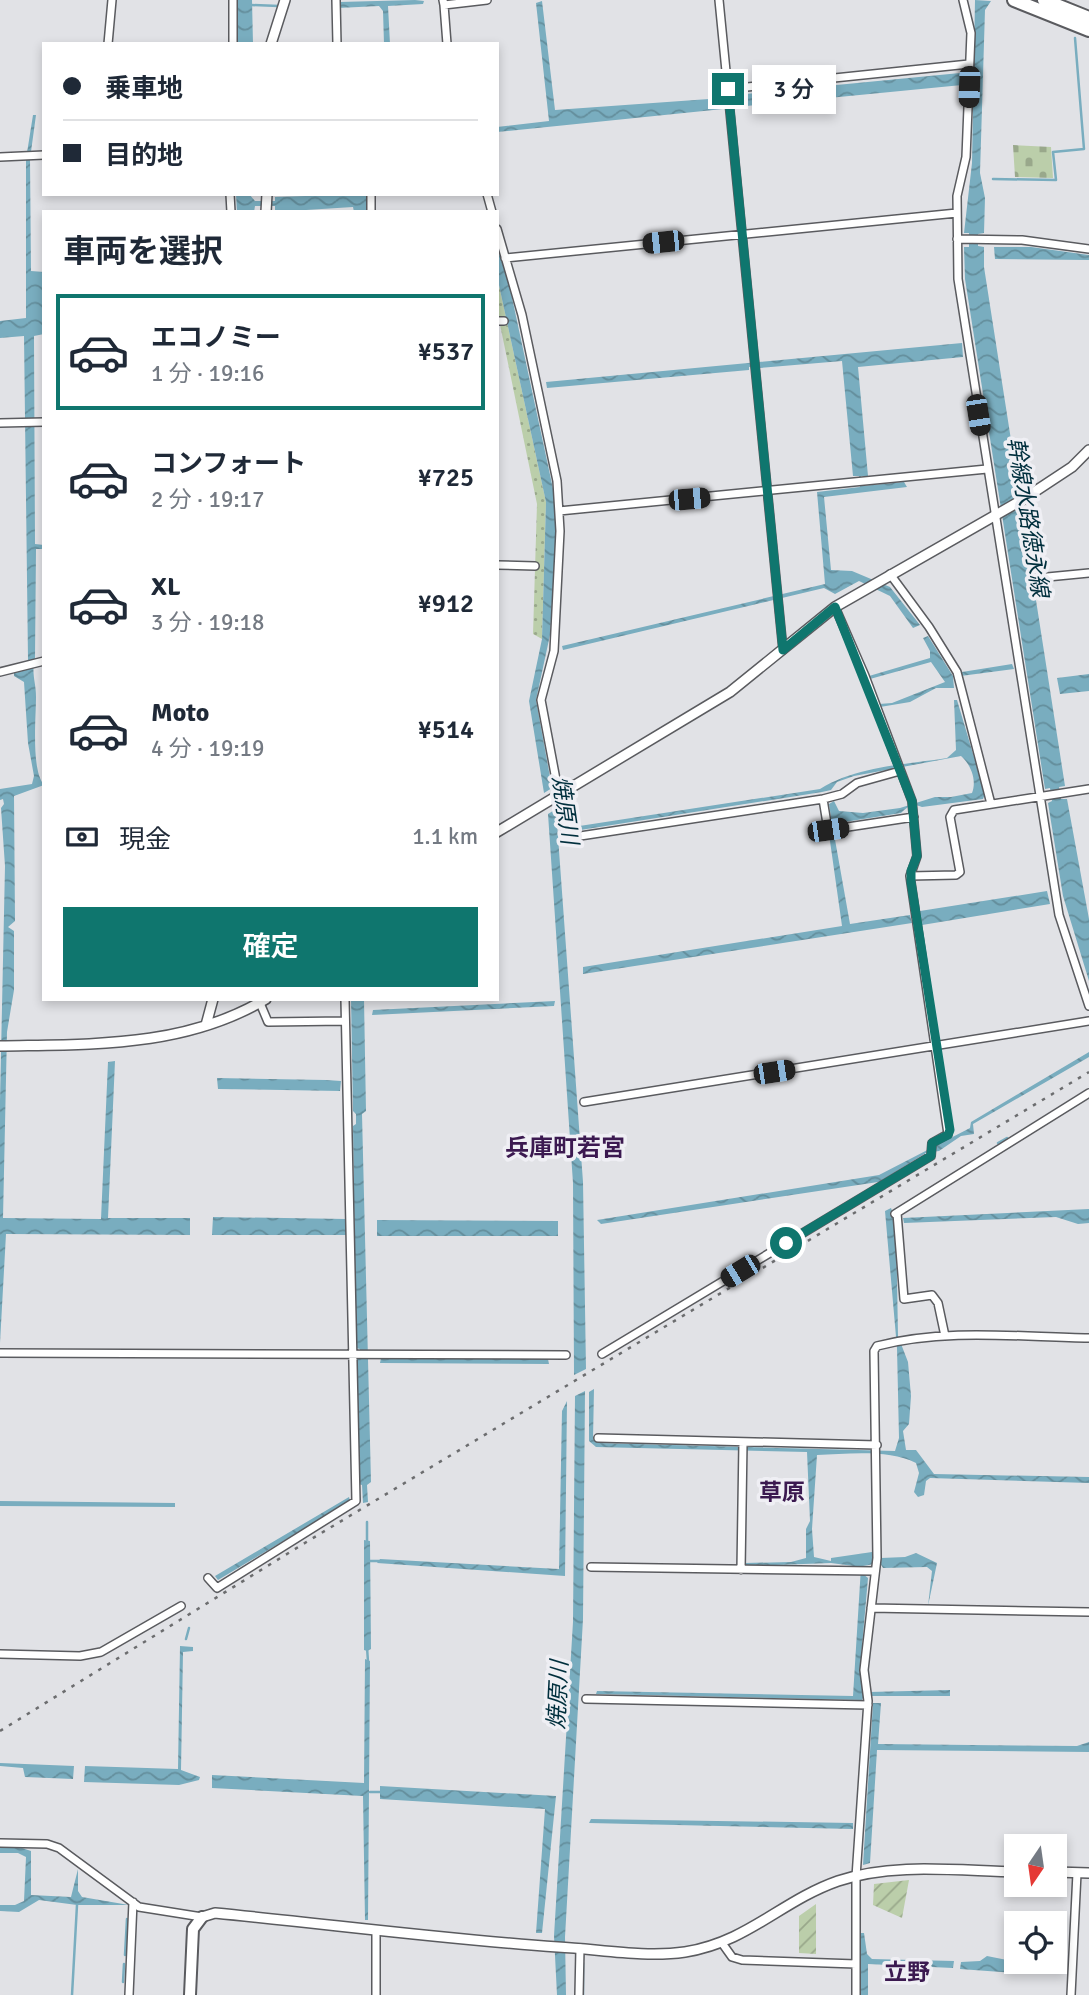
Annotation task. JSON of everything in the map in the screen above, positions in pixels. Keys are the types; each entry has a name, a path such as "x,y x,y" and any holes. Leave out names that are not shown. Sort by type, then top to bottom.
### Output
{"highway":[{"path":"1014,0 1089,30"},
{"path":"1044,0 1089,18"}],"main road":[{"path":"190,1995 193,1929 202,1917"}],"street":[{"path":"108,42 112,0"},
{"path":"233,0 233,42"},
{"path":"447,42 443,2 487,0"},
{"path":"719,0 783,650"},
{"path":"964,0 971,33 966,157 957,213 958,279 1059,915 1089,1006"},
{"path":"272,42 283,4"},
{"path":"336,4 337,42"},
{"path":"728,98 970,64"},
{"path":"0,157 42,155"},
{"path":"505,258 957,213"},
{"path":"499,236 522,315 538,404 557,481 559,511 554,651 541,700 567,838 823,799 842,793 858,783 900,771"},
{"path":"957,239 1023,240 1089,249"},
{"path":"0,423 40,422"},
{"path":"499,831 730,692 835,607 1050,483 1089,450"},
{"path":"559,511 987,469"},
{"path":"499,565 535,566"},
{"path":"1037,578 1089,573"},
{"path":"890,574 929,627 958,675 991,804"},
{"path":"602,1354 887,1183 931,1150 950,1130 910,876 917,856 913,804 835,607"},
{"path":"0,672 41,662"},
{"path":"910,876 956,875 960,872 951,813 1089,789"},
{"path":"823,799 828,830 914,817"},
{"path":"206,1026 210,1001"},
{"path":"4,1046 147,1041 206,1026 263,1001 268,1021 345,1021"},
{"path":"208,1578 217,1588 356,1502 345,1001"},
{"path":"584,1102 1089,1021"},
{"path":"944,1336 937,1303 932,1295 904,1299 896,1213 1089,1093"},
{"path":"856,1995 856,1877 868,1697 864,1670 871,1608 877,1445 874,1351 877,1346 897,1341 944,1336 1089,1338"},
{"path":"0,1353 566,1355"},
{"path":"598,1438 877,1445"},
{"path":"741,1570 743,1442"},
{"path":"591,1567 741,1570 871,1567"},
{"path":"0,1654 80,1656 101,1652 181,1606"},
{"path":"871,1608 1089,1612"},
{"path":"586,1699 868,1697"},
{"path":"0,1843 47,1844 60,1848 148,1910 202,1917 215,1913 376,1931 666,1954 722,1943 743,1934 821,1889 856,1877 913,1871 1004,1872"},
{"path":"1068,1873 1089,1873"},
{"path":"1071,1995 1077,1873"},
{"path":"129,1995 133,1902"},
{"path":"376,1931 376,1995"},
{"path":"722,1943 732,1957 742,1960 856,1964"},
{"path":"576,1948 579,1995"}],"green space":[{"path":"1013,145 1051,147 1053,178 1015,177"},
{"path":"499,285 546,502 542,639 533,634 537,504 499,320"},
{"path":"909,1880 902,1918 873,1905 874,1884"},
{"path":"816,1904 816,1954 799,1953 799,1916"}],"water":[{"path":"238,0 252,0 253,42 238,42"},
{"path":"975,0 991,1 985,10 980,173 985,198 984,233 978,234 978,246 984,247 984,267 1065,786 1059,787 1061,799 1067,799 1089,919 1089,981 1063,896 1048,803 1052,801 1050,788 1045,789 965,279 964,247 969,247 969,233 964,233 972,163"},
{"path":"424,1 423,4 388,6 390,42 384,42 383,11 379,6 338,8 339,2"},
{"path":"542,1 555,110 723,98 723,101 735,100 735,95 960,73 962,85 736,107 735,102 723,104 723,109 499,132 499,127 549,121 536,3"},
{"path":"33,115 36,115 30,159 31,271 42,272 42,334 34,336 35,544 42,545 42,549 36,549 33,669 36,756 42,786 14,796 15,921 8,927 14,931 14,990 7,1032 3,1218 101,1219 108,1062 115,1061 108,1218 190,1218 190,1235 6,1234 0,1343 0,1101 5,866 1,808 4,804 3,799 0,800 0,789 32,784 34,776 28,743 24,682 14,676 14,673 26,670 28,659 24,336 0,338 0,321 26,318 26,159"},
{"path":"236,196 251,196 255,201 275,201 275,197 366,196 366,210 354,210 353,207 275,210 275,206 255,206 254,210 237,210"},
{"path":"994,247 1031,247 1089,255 1089,260 995,259"},
{"path":"499,252 511,293 555,498 556,533 550,635 536,700 552,788 544,793 529,701 542,639 546,502 499,285"},
{"path":"962,343 963,357 858,367 868,476 861,476 862,486 904,482 907,487 824,497 831,570 852,571 890,587 920,625 913,628 890,596 859,581 835,594 824,588 563,650 562,646 825,584 817,492 860,487 859,476 853,476 842,361 759,366 749,367 749,370 547,388 546,382"},
{"path":"928,636 953,676 962,672 1012,664 1014,669 953,677 954,688 936,688 910,702 880,707 879,704 892,703 945,682 931,662 870,679 869,676 930,658 930,651 923,638"},
{"path":"1089,674 1089,691 1060,694 1057,678"},
{"path":"954,700 957,700 985,794 983,799 922,807 913,805 901,813 832,824 829,804 834,801 839,811 863,813 900,808 935,797 972,793 972,773 961,756 854,776 837,782 831,790 822,792 574,831 573,827 820,789 849,775 865,771 947,758 956,750"},
{"path":"556,809 583,1182 586,1369 574,1375 573,1183 548,814"},
{"path":"829,834 834,834 850,924 910,915 912,923 583,974 583,967 842,926"},
{"path":"1047,891 1050,904 922,925 920,911"},
{"path":"351,1001 364,1001 366,1111 362,1114 371,1482 367,1485 368,1502 363,1503 362,1485 358,1484 357,1359 360,1359 360,1349 356,1348 353,1126 356,1124 356,1114 353,1111"},
{"path":"555,1001 554,1006 372,1015 373,1010"},
{"path":"1089,1052 1089,1057 973,1124 974,1134 961,1136 939,1151 926,1153 884,1179 886,1189 881,1192 878,1182 601,1224 597,1220 879,1175 970,1128 971,1122"},
{"path":"217,1078 341,1081 340,1091 218,1089"},
{"path":"891,1208 896,1221 898,1336 908,1362 911,1396 909,1424 903,1431 906,1450 916,1450 934,1474 1089,1477 1089,1483 930,1478 926,1481 924,1495 918,1497 914,1492 919,1473 916,1463 881,1454 817,1455 812,1529 814,1557 831,1561 831,1558 872,1552 874,1560 881,1560 916,1553 937,1563 928,1606 932,1571 927,1567 883,1568 880,1563 863,1566 863,1574 868,1578 860,1669 869,1692 950,1690 950,1696 864,1696 862,1700 596,1694 597,1691 853,1696 861,1567 831,1563 746,1566 745,1563 791,1562 806,1558 806,1529 810,1521 807,1452 596,1447 589,1441 589,1392 594,1389 593,1439 598,1443 895,1451 899,1438 897,1348 885,1211"},
{"path":"1089,1209 1089,1223 1078,1224 1056,1217 904,1223 903,1218"},
{"path":"213,1217 346,1219 346,1235 212,1235"},
{"path":"377,1220 558,1221 558,1236 377,1236"},
{"path":"381,1358 548,1359 549,1364 380,1363"},
{"path":"585,1391 583,1619 565,1937 566,1995 557,1995 554,1936 573,1622 575,1396"},
{"path":"567,1401 565,1576 377,1563 380,1559 559,1569 562,1411"},
{"path":"349,1497 350,1501 218,1580 215,1576"},
{"path":"0,1501 175,1503 175,1507 0,1506"},
{"path":"364,1540 370,1541 371,1649 367,1651 364,1650"},
{"path":"180,1646 193,1647 193,1651 183,1652 181,1770 200,1777 199,1780 179,1785 84,1782 85,1766 178,1769"},
{"path":"365,1659 370,1661 368,1920 365,1920 363,1796 212,1788 212,1775 364,1783"},
{"path":"873,1703 881,1703 878,1744 1077,1746 1089,1742 1089,1752 877,1750 870,1863 863,1865"},
{"path":"0,1763 74,1766 73,1779 25,1777 23,1768 0,1766"},
{"path":"380,1786 556,1796 542,1933 536,1933 545,1809 380,1799"},
{"path":"591,1819 853,1823 853,1829 589,1823"},
{"path":"0,1847 19,1847 31,1851 31,1895 71,1897 78,1869 78,1891 82,1897 129,1905 77,1905 39,1900 19,1912 0,1911 0,1905 15,1905 24,1901 26,1857 18,1853 0,1853"},
{"path":"861,1933 864,1933 867,1954 872,1959 954,1961 953,1968 868,1964 868,1995 861,1995"},
{"path":"987,1956 1004,1959 1004,1972 960,1969 961,1962 980,1961"}],"waterway":[{"path":"251,5 279,6"},
{"path":"993,179 1056,180 1053,152 1084,149 1075,38"},
{"path":"998,1143 1007,1138"},
{"path":"367,1522 367,1543"},
{"path":"370,1561 379,1561"},
{"path":"186,1639 189,1628"},
{"path":"367,1647 368,1662"},
{"path":"370,1792 380,1792"},
{"path":"72,1995 77,1905"},
{"path":"125,1955 127,1919"},
{"path":"583,1963 583,1995"},
{"path":"123,1982 124,1964"}],"railway":[{"path":"0,1731 308,1541 1089,1072"}],"district":[{"name":"兵庫町若宮","path":"565,1148"},
{"name":"草原","path":"782,1492"},
{"name":"立野","path":"907,1972"}],"route":[{"path":"728,89 783,650 835,607 865,676 912,801 917,860 911,871 911,882 950,1130 948,1135 932,1143 931,1156 786,1243"}],"water label":[{"name":"幹線水路徳永線","path":"1028,517"},
{"name":"焼原川","path":"565,810"},
{"name":"焼原川","path":"558,1695"}]}
